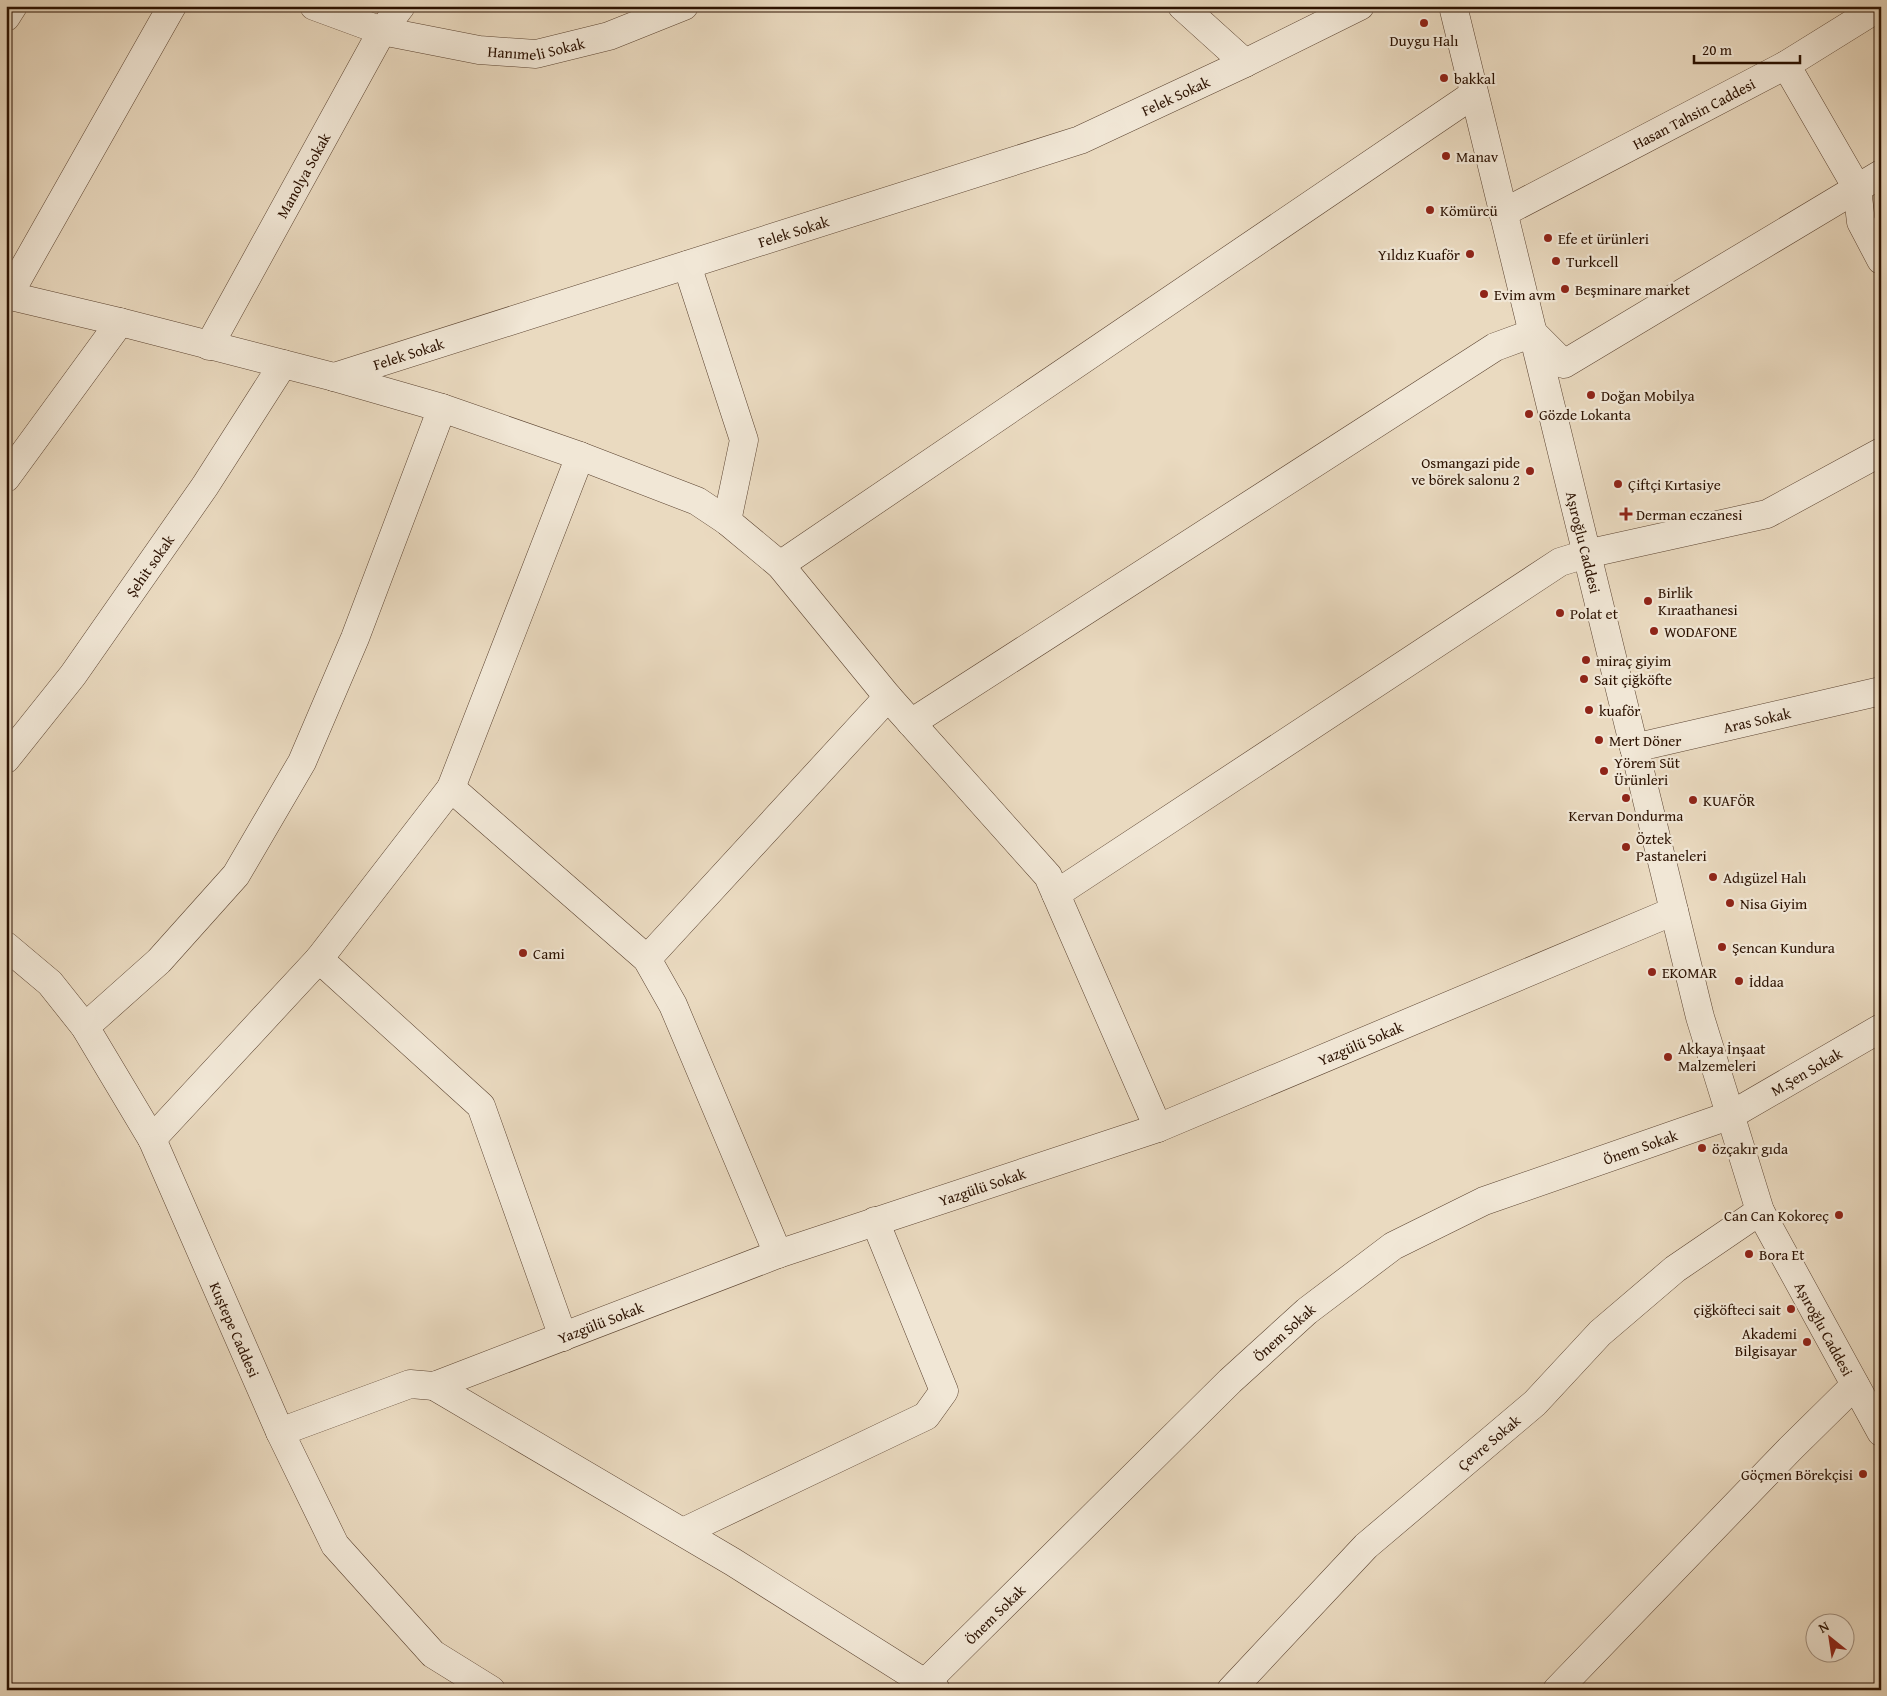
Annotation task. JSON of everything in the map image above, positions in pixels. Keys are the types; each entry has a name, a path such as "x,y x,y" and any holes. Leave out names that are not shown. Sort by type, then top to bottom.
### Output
{"street":[{"path":"6,18 13,6"},
{"path":"172,6 7,295 334,377 442,408 580,456 697,501 727,521 780,565 888,697 1048,876 1158,1128"},
{"name":"Hanımeli Sokak","path":"314,6 382,30 480,50 536,54 609,36 684,6"},
{"name":"Manolya Sokak","path":"209,346 382,30 401,6"},
{"path":"1182,6 1245,63"},
{"name":"Felek Sokak","path":"334,377 1080,140 1245,63 1360,6"},
{"name":"Aşıroğlu Caddesi","path":"1453,6 1700,1017 1760,1211 1881,1432"},
{"name":"Hasan Tahsin Caddesi","path":"1503,213 1786,65 1881,6"},
{"path":"1786,65 1857,188 1861,222 1881,260"},
{"path":"780,565 1474,94"},
{"path":"911,723 1495,347 1532,333 1564,364 1881,174"},
{"path":"687,265 744,440 727,521"},
{"path":"6,478 120,322"},
{"name":"Şehit sokak","path":"6,759 73,675 194,502 283,364"},
{"path":"85,1027 159,961 236,875 302,762 355,638 442,408"},
{"path":"1056,894 1560,562 1586,554 1766,514 1881,452"},
{"path":"152,1139 319,959 451,788 580,456"},
{"name":"Aras Sokak","path":"1634,748 1881,691"},
{"path":"647,959 888,697"},
{"path":"451,788 647,959 673,1005 778,1254"},
{"name":"Yazgülü Sokak","path":"280,1432 410,1384 434,1386 778,1254 1158,1128 1674,911"},
{"name":"Kuştepe Caddesi","path":"6,946 50,983 85,1027 152,1139 280,1432 335,1545 433,1654 491,1690"},
{"path":"319,959 481,1106 563,1337"},
{"name":"M.Şen Sokak","path":"1731,1115 1881,1028"},
{"name":"Önem Sokak","path":"930,1686 1230,1381 1307,1311 1392,1246 1484,1202 1731,1115"},
{"name":"Çevre Sokak","path":"1231,1690 1366,1546 1535,1403 1600,1333 1675,1269 1760,1211"},
{"path":"683,1532 926,1416 944,1391 875,1221"},
{"path":"1557,1690 1791,1448 1855,1385"},
{"path":"434,1386 733,1562 930,1686"}],"place":[{"name":"Duygu Halı","path":"1424,23"},
{"name":"bakkal","path":"1444,78"},
{"name":"Manav","path":"1446,156"},
{"name":"Kömürcü","path":"1430,210"},
{"name":"Efe et ürünleri","path":"1548,238"},
{"name":"Yıldız Kuaför","path":"1470,254"},
{"name":"Turkcell","path":"1556,261"},
{"name":"Beşminare market","path":"1565,289"},
{"name":"Evim avm","path":"1484,294"},
{"name":"Doğan Mobilya","path":"1591,395"},
{"name":"Gözde Lokanta","path":"1529,414"},
{"name":"Osmangazi pide ve börek salonu 2","path":"1530,471"},
{"name":"Çiftçi Kırtasiye","path":"1618,484"},
{"name":"Derman eczanesi","path":"1626,514"},
{"name":"Birlik Kıraathanesi","path":"1648,601"},
{"name":"Polat et","path":"1560,613"},
{"name":"WODAFONE","path":"1654,631"},
{"name":"miraç giyim","path":"1586,660"},
{"name":"Sait çiğköfte","path":"1584,679"},
{"name":"kuaför","path":"1589,710"},
{"name":"Mert Döner","path":"1599,740"},
{"name":"Yörem Süt Ürünleri","path":"1604,771"},
{"name":"Kervan Dondurma","path":"1626,798"},
{"name":"KUAFÖR","path":"1693,800"},
{"name":"Öztek Pastaneleri","path":"1626,847"},
{"name":"Adıgüzel Halı","path":"1713,877"},
{"name":"Nisa Giyim","path":"1730,903"},
{"name":"Şencan Kundura","path":"1722,947"},
{"name":"Cami","path":"523,953"},
{"name":"EKOMAR","path":"1652,972"},
{"name":"İddaa","path":"1739,981"},
{"name":"Akkaya İnşaat Malzemeleri","path":"1668,1057"},
{"name":"özçakır gıda","path":"1702,1148"},
{"name":"Can Can Kokoreç","path":"1839,1215"},
{"name":"Bora Et","path":"1749,1254"},
{"name":"çiğköfteci sait","path":"1791,1309"},
{"name":"Akademi Bilgisayar","path":"1807,1342"},
{"name":"Göçmen Börekçisi","path":"1863,1474"}]}
